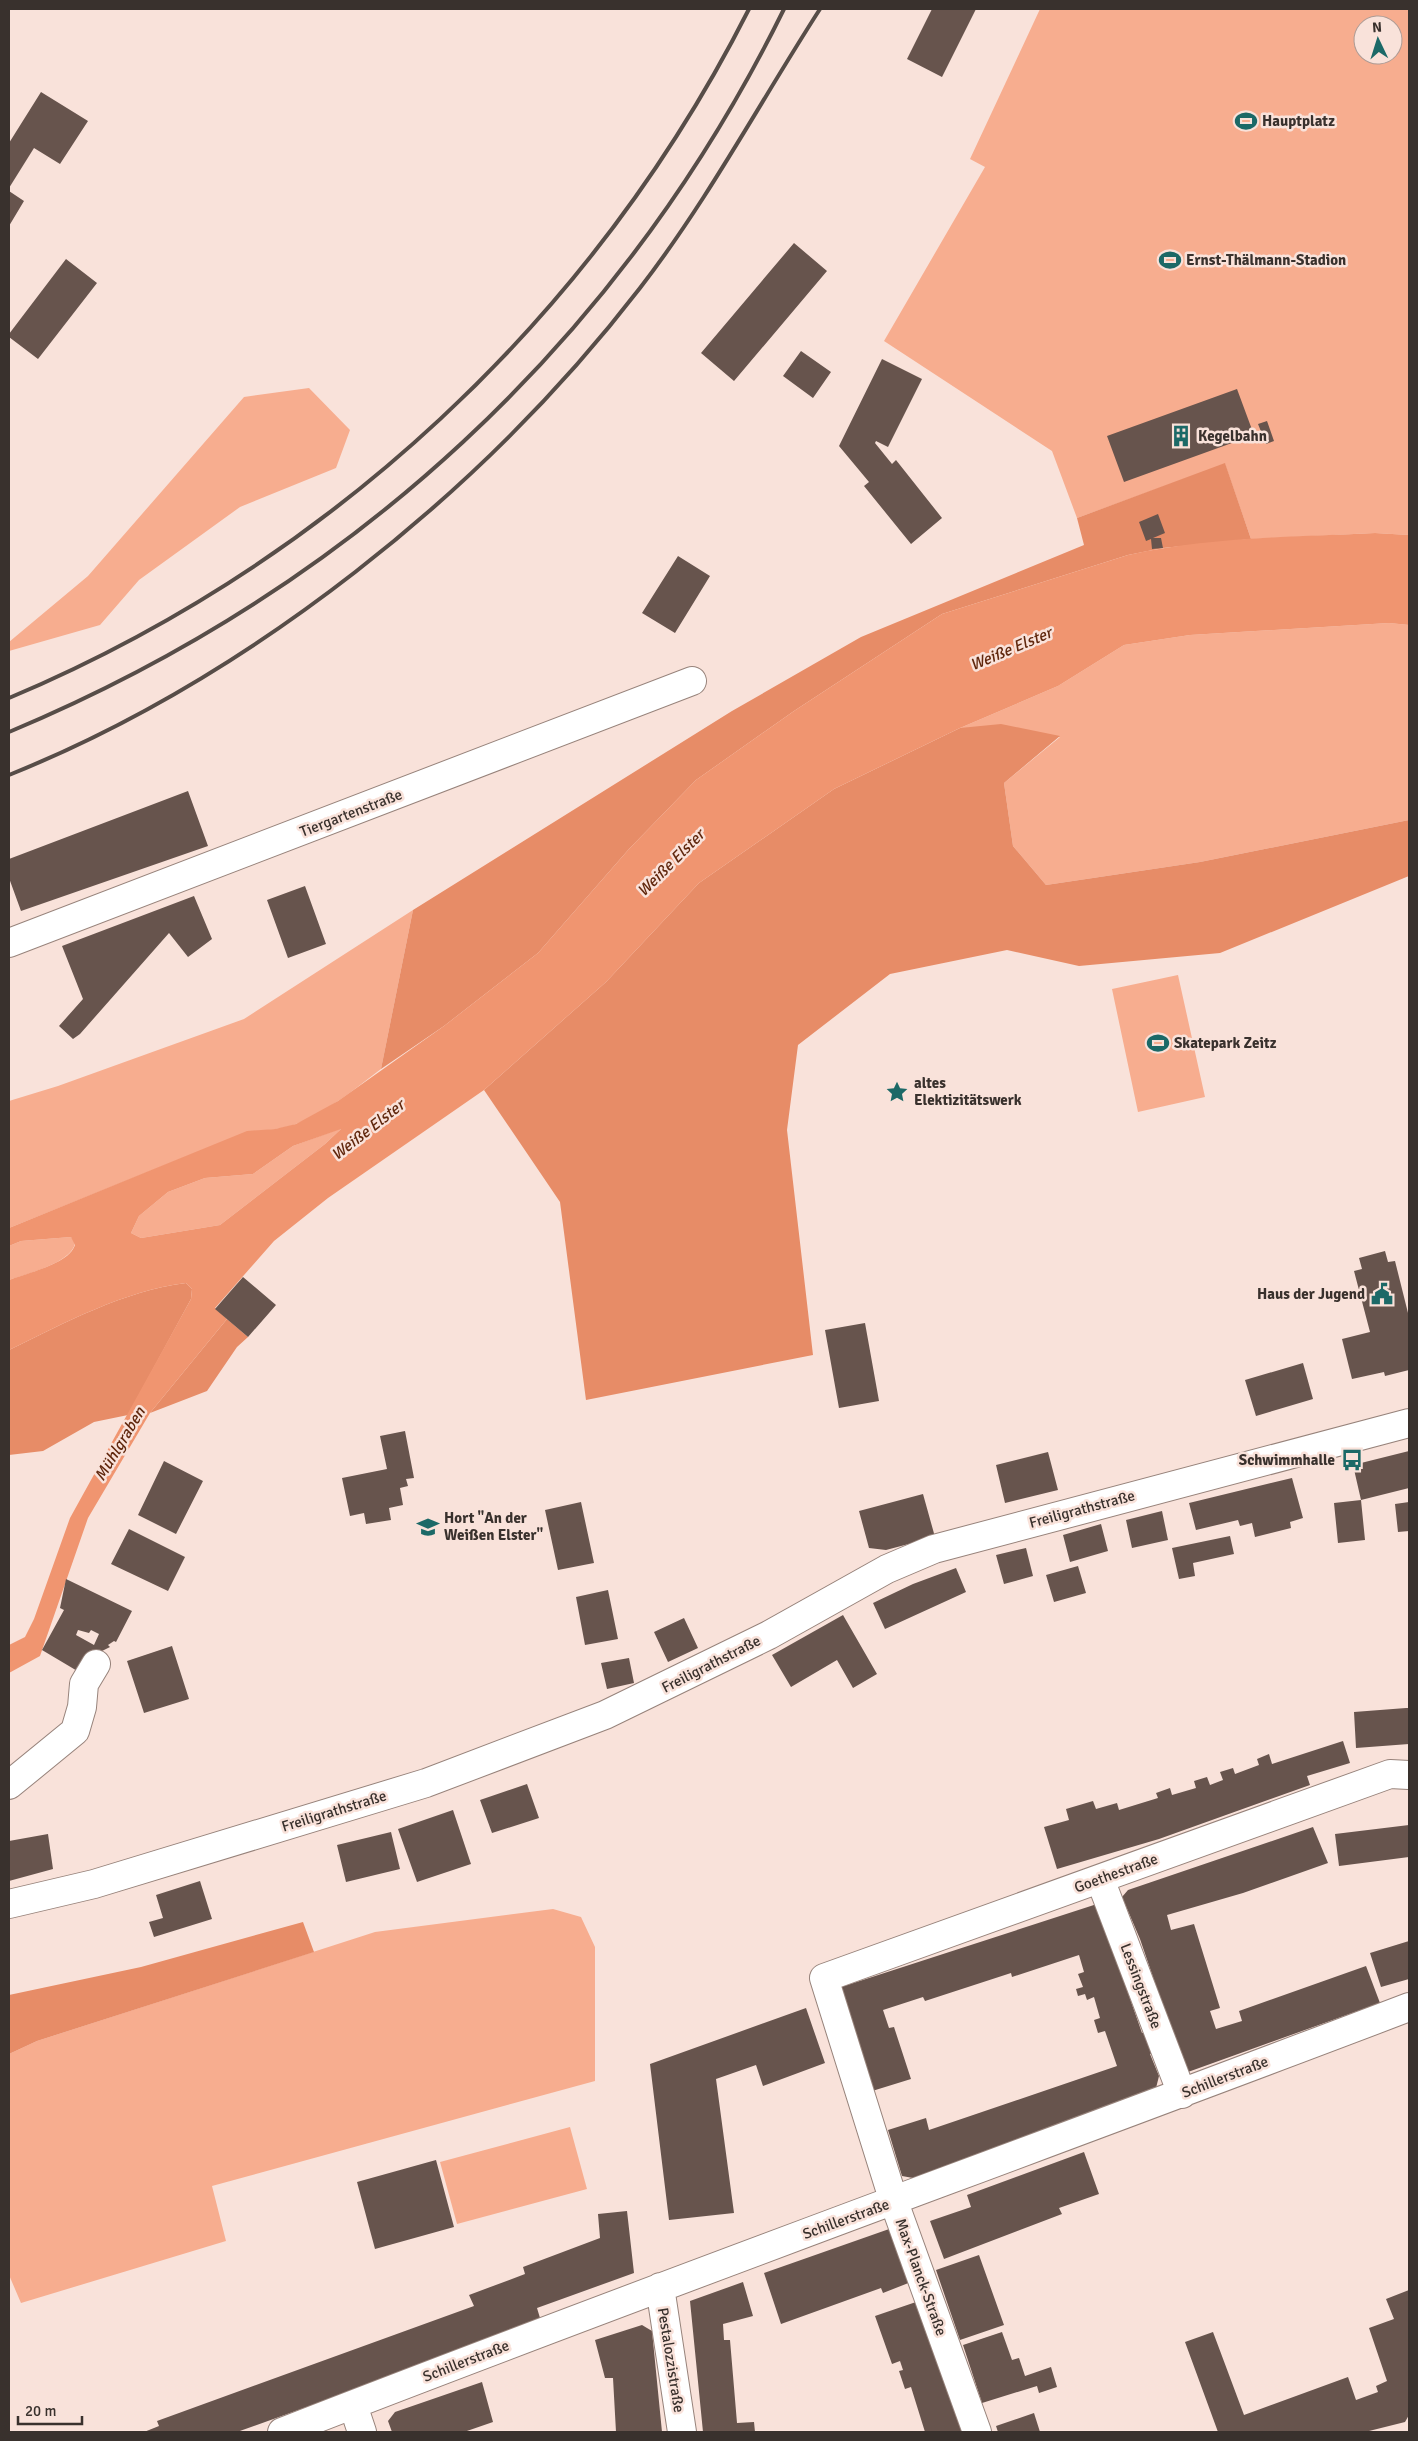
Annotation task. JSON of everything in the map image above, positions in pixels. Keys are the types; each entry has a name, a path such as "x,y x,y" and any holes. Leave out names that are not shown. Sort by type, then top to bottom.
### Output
{"street":[{"name":"Tiergartenstraße","path":"9,944 692,681"},
{"name":"Freiligrathstraße","path":"9,1904 94,1884 426,1783 605,1715 769,1635 887,1569 934,1549 1409,1422"},
{"path":"9,1785 75,1731 82,1707 84,1684 96,1664"},
{"name":"Goethestraße","path":"824,1978 1100,1879 1400,1775"},
{"name":"Lessingstraße","path":"1100,1879 1182,2094"},
{"name":"Max-Planck-Straße","path":"824,1978 894,2202 977,2432"},
{"name":"Schillerstraße","path":"282,2432 660,2287 894,2202 1409,2007"},
{"name":"Pestalozzistraße","path":"660,2287 682,2432"},
{"path":"353,2404 362,2432"}],"shaded area":[{"name":"Ernst-Thälmann-Stadion","path":"1040,9 1409,9 1409,535 1375,533 1251,539 1225,464 1077,518 1052,451 884,341 985,167 970,159"},
{"path":"309,388 350,430 336,468 240,507 139,580 100,625 9,651 9,642 88,576 244,397"},
{"path":"1225,463 1251,539 1163,548 1128,555 942,614 794,711 696,780 629,849 538,953 444,1026 381,1069 413,910 732,711 861,637 1084,545 1077,518"},
{"path":"1389,623 1409,625 1409,820 1200,862 1046,885 1013,846 1004,783 1060,737 960,728 1058,686 1124,645 1190,635"},
{"path":"1001,724 1060,736 1004,783 1013,846 1046,885 1200,862 1409,820 1409,876 1220,953 1079,966 1007,950 890,974 798,1045 787,1130 813,1355 586,1400 560,1202 484,1090 606,982 699,883 834,789 960,728"},
{"path":"413,910 381,1069 330,1107 296,1124 278,1129 247,1132 9,1228 9,1101 58,1086 244,1019"},
{"name":"Skatepark Zeitz","path":"1178,975 1205,1097 1138,1112 1112,989"},
{"path":"342,1128 325,1144 220,1225 141,1238 131,1233 139,1216 168,1192 205,1178 253,1174 293,1146"},
{"path":"71,1237 75,1241 73,1248 59,1261 38,1271 9,1280 9,1246 21,1241"},
{"path":"186,1283 192,1289 191,1299 128,1415 94,1422 43,1451 9,1455 9,1350 95,1309 140,1293"},
{"path":"227,1319 248,1337 237,1347 207,1391 150,1413"},
{"path":"553,1909 581,1917 595,1947 595,2081 212,2186 226,2241 21,2303 9,2275 9,2054 37,2041 375,1932"},
{"path":"303,1922 314,1952 37,2041 9,2054 9,1995 141,1967"},
{"path":"570,2127 587,2189 457,2224 440,2162"}],"water":[{"path":"1375,533 1409,535 1409,625 1389,623 1190,635 1124,645 1058,686 960,728 834,789 699,883 606,982 484,1090 328,1198 274,1241 215,1308 227,1319 150,1413 88,1518 40,1656 9,1673 9,1645 25,1637 34,1619 70,1518 191,1299 192,1289 186,1283 140,1293 95,1309 9,1350 9,1280 56,1263 65,1258 75,1245 71,1237 21,1241 9,1246 9,1228 247,1131 275,1129 296,1124 338,1101 444,1026 538,953 629,849 696,780 794,711 942,614 1128,555 1158,549 1220,541","holes":["341,1129 325,1144 220,1225 141,1238 131,1233 139,1216 168,1192 205,1178 253,1174 293,1146"]}],"building":[{"path":"932,9 976,9 942,77 907,59"},
{"path":"41,92 88,121 60,164 34,148 9,188 9,143"},
{"path":"9,191 24,201 9,226"},
{"path":"794,243 827,271 734,381 701,353"},
{"path":"66,259 97,283 38,359 9,337 9,334"},
{"path":"801,351 831,372 813,398 783,376"},
{"path":"882,359 922,379 888,447 876,441 875,443 892,464 896,460 942,518 911,544 864,486 869,482 839,446"},
{"name":"Kegelbahn","path":"1237,389 1254,435 1124,482 1107,436"},
{"path":"1267,421 1274,441 1266,444 1258,424"},
{"path":"1158,514 1165,533 1153,538 1161,538 1163,548 1152,549 1151,539 1146,541 1139,522"},
{"path":"678,556 710,576 675,633 642,613"},
{"path":"188,791 208,846 21,911 9,878 9,859"},
{"path":"305,886 326,944 288,958 267,900"},
{"path":"194,896 212,939 188,957 169,933 80,1034 73,1039 59,1026 83,999 62,946"},
{"name":"Haus der Jugend","path":"1385,1251 1388,1262 1395,1261 1409,1317 1409,1370 1385,1376 1384,1372 1352,1379 1342,1339 1370,1332 1354,1271 1362,1269 1359,1258"},
{"path":"243,1277 276,1305 248,1337 215,1309"},
{"path":"865,1323 879,1401 839,1408 825,1330"},
{"path":"1303,1363 1313,1399 1256,1416 1245,1380"},
{"path":"405,1431 414,1478 406,1479 408,1486 400,1488 403,1505 389,1508 391,1520 366,1524 364,1513 350,1516 342,1478 387,1469 380,1436"},
{"path":"1409,1451 1409,1488 1361,1500 1353,1465"},
{"path":"1048,1452 1058,1490 1005,1503 996,1465"},
{"path":"164,1461 203,1481 176,1534 138,1515"},
{"path":"1292,1478 1303,1518 1290,1522 1291,1528 1255,1537 1252,1523 1240,1526 1238,1520 1196,1530 1189,1503"},
{"path":"923,1494 935,1537 886,1550 869,1548 859,1511"},
{"path":"1361,1500 1365,1540 1338,1543 1334,1503"},
{"path":"581,1502 594,1563 558,1570 545,1510"},
{"path":"1409,1502 1409,1531 1398,1532 1395,1504"},
{"path":"1162,1511 1168,1540 1132,1548 1126,1520"},
{"path":"1101,1524 1108,1551 1070,1562 1063,1535"},
{"path":"129,1529 185,1557 168,1591 111,1564"},
{"path":"1230,1536 1234,1554 1193,1563 1195,1576 1179,1579 1172,1548"},
{"path":"1026,1548 1033,1576 1004,1584 996,1555"},
{"path":"1078,1566 1086,1593 1054,1602 1046,1575"},
{"path":"956,1568 966,1592 885,1629 873,1603 913,1584"},
{"path":"66,1579 132,1611 116,1642 114,1641 108,1645 110,1647 86,1659 79,1672 42,1650 64,1610 60,1608","holes":["78,1630 89,1633 91,1630 99,1634 94,1645 76,1635"]},
{"path":"608,1590 618,1639 585,1645 576,1597"},
{"path":"843,1615 877,1674 853,1688 837,1660 791,1687 772,1655"},
{"path":"684,1618 698,1648 668,1662 654,1632"},
{"path":"172,1646 189,1699 144,1713 127,1661"},
{"path":"629,1658 634,1683 607,1689 601,1663"},
{"path":"1409,1708 1409,1744 1356,1748 1354,1712"},
{"path":"1343,1741 1350,1763 1307,1776 1310,1785 1159,1839 1057,1869 1044,1827 1069,1820 1066,1809 1093,1801 1096,1809 1117,1803 1119,1810 1158,1798 1156,1793 1170,1788 1172,1795 1196,1788 1194,1781 1207,1777 1210,1785 1223,1780 1220,1772 1233,1768 1235,1774 1259,1765 1257,1759 1269,1754 1272,1764"},
{"path":"527,1784 539,1818 492,1833 480,1800"},
{"path":"453,1810 471,1864 417,1882 398,1829"},
{"path":"1409,1825 1409,1857 1339,1866 1335,1834"},
{"path":"1313,1827 1328,1863 1243,1893 1167,1915 1171,1930 1194,1924 1220,2008 1210,2011 1216,2029 1242,2021 1239,2011 1366,1966 1380,2003 1188,2072 1169,2024 1140,1939 1122,1897 1128,1890"},
{"path":"391,1832 400,1869 346,1882 337,1845"},
{"path":"48,1834 53,1869 9,1881 9,1841"},
{"path":"200,1881 212,1919 154,1937 149,1922 163,1918 156,1895"},
{"path":"1097,1904 1142,2033 1148,2031 1156,2052 1150,2054 1159,2076 1156,2088 913,2178 902,2176 888,2130 926,2118 929,2130 1117,2066 1105,2031 1098,2033 1094,2020 1100,2018 1094,1997 1087,2000 1085,1994 1078,1996 1076,1989 1083,1987 1078,1974 1084,1972 1079,1955 1012,1977 1011,1973 925,2001 923,1997 883,2010 889,2028 894,2027 911,2079 869,2092 835,1989"},
{"path":"1409,1941 1409,1979 1381,1987 1370,1953"},
{"path":"806,2008 825,2063 763,2086 756,2065 716,2079 734,2213 669,2220 650,2064"},
{"path":"1084,2152 1099,2194 1059,2208 1062,2214 944,2259 930,2221 971,2207 967,2195"},
{"path":"436,2160 454,2227 375,2249 357,2182"},
{"path":"627,2211 634,2273 537,2308 540,2318 488,2338 490,2341 237,2432 144,2432 159,2426 157,2421 474,2306 469,2295 525,2274 523,2267 600,2238 598,2214"},
{"path":"892,2228 911,2282 883,2293 881,2288 781,2324 764,2273"},
{"path":"979,2255 1004,2325 960,2340 936,2270"},
{"path":"743,2282 753,2316 723,2324 724,2340 730,2340 737,2423 754,2422 755,2432 703,2432 690,2301"},
{"path":"1409,2290 1409,2415 1405,2422 1365,2432 1218,2432 1185,2342 1213,2332 1244,2415 1348,2377 1356,2400 1378,2392 1376,2386 1387,2381 1369,2328 1394,2319 1386,2299"},
{"path":"916,2302 963,2432 925,2432 911,2387 905,2389 899,2371 903,2370 900,2361 892,2364 875,2316"},
{"path":"642,2325 652,2331 662,2432 616,2432 613,2378 605,2378 595,2340"},
{"path":"1002,2332 1012,2360 1019,2358 1025,2376 1051,2367 1057,2387 1039,2393 1037,2386 982,2403 963,2345"},
{"path":"482,2382 493,2422 464,2432 392,2432 388,2421 395,2412"},
{"path":"1034,2413 1040,2432 998,2432 996,2426"}],"railway":[{"path":"9,698 126,642 238,577 342,502 440,419 530,328 612,228 685,122 749,9"},
{"path":"9,732 134,674 251,606 361,528 463,442 557,346 642,242 718,130 784,9"},
{"path":"9,775 99,735 187,687 272,632 355,572 434,507 508,437 577,364 640,288 665,255 711,186 820,9"}],"place":[{"name":"Hauptplatz","path":"1246,121"},
{"name":"Ernst-Thälmann-Stadion","path":"1170,260"},
{"name":"Kegelbahn","path":"1181,436"},
{"name":"Skatepark Zeitz","path":"1158,1043"},
{"name":"altes Elektizitätswerk","path":"897,1092"},
{"name":"Haus der Jugend","path":"1382,1294"},
{"name":"Schwimmhalle","path":"1352,1460"},
{"name":"Hort \"An der Weißen Elster\"","path":"428,1527"}],"water label":[{"name":"Weiße Elster","path":"1011,649"},
{"name":"Weiße Elster","path":"671,863"},
{"name":"Weiße Elster","path":"368,1130"},
{"name":"Mühlgraben","path":"120,1444"}]}
